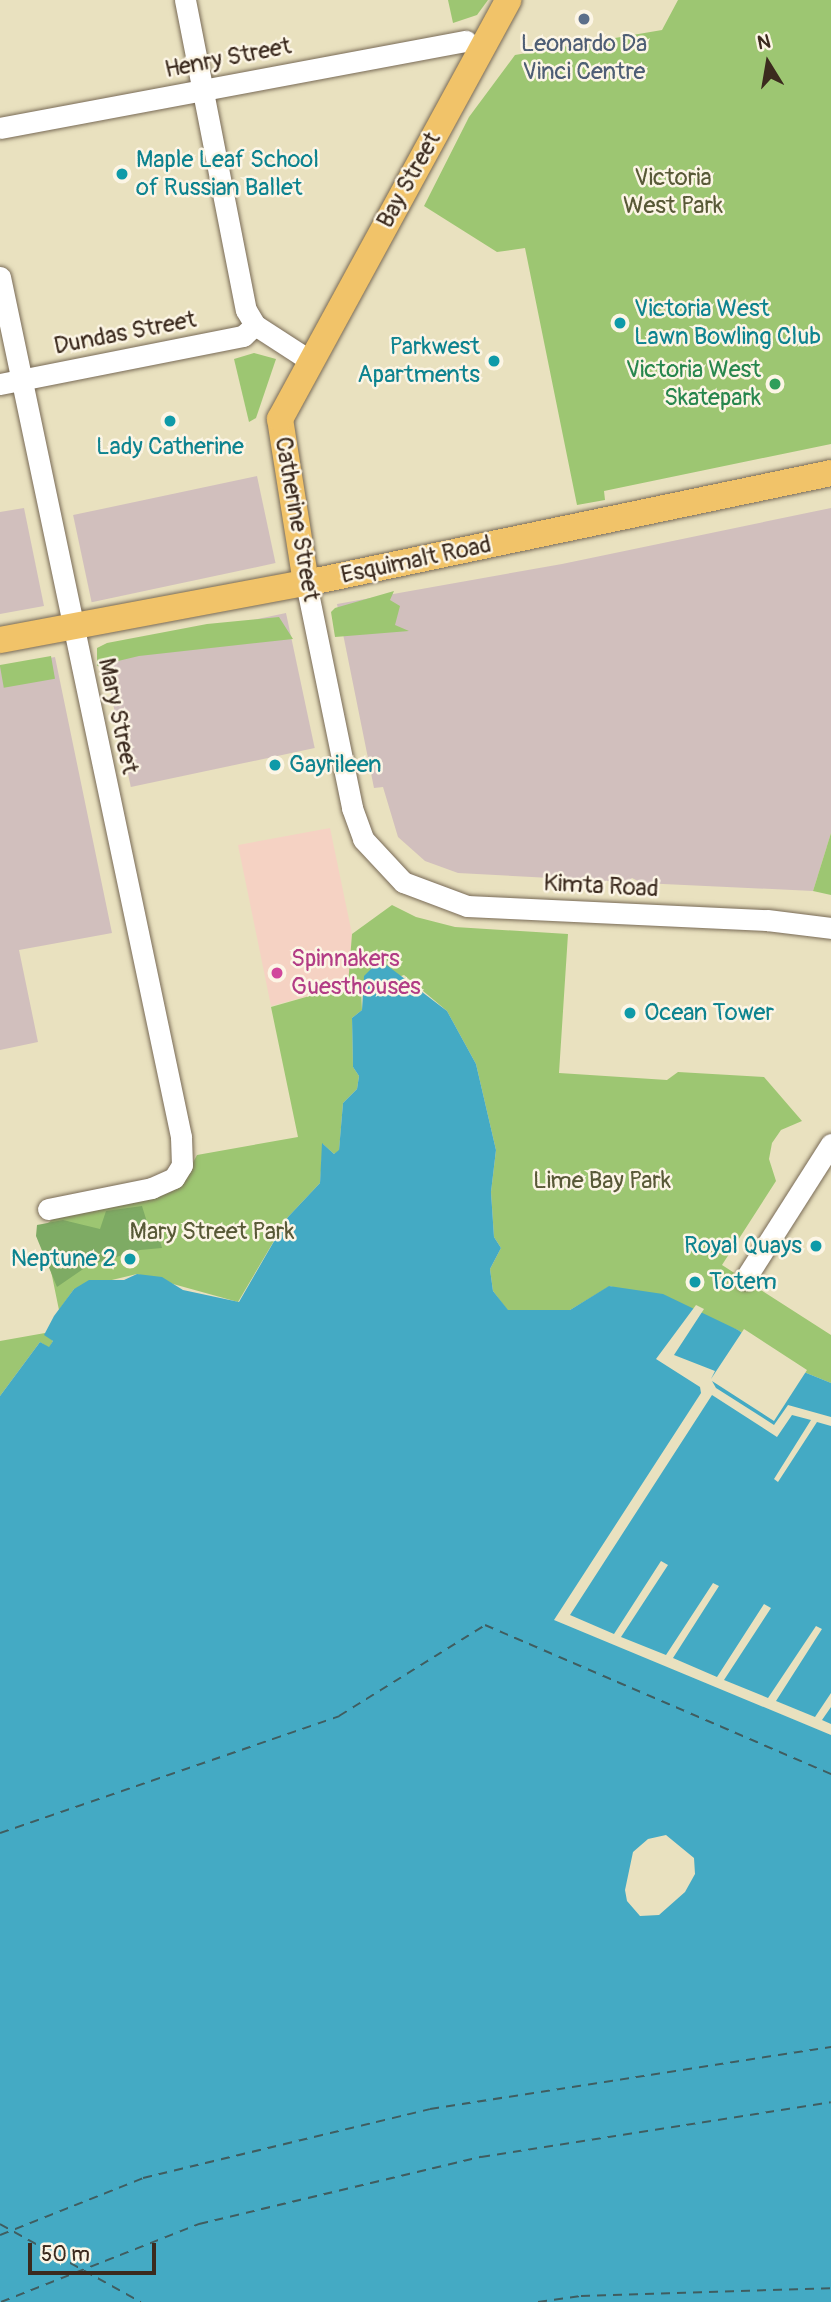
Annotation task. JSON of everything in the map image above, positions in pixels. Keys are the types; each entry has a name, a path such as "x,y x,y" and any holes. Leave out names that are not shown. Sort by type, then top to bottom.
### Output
{"main road":[{"name":"Bay Street","path":"310,360 508,0"},
{"name":"Catherine Street","path":"306,583 279,419 310,360"},
{"name":"Esquimalt Road","path":"0,640 306,583 831,473"}],"street":[{"path":"185,0 241,295 256,325 310,360"},
{"name":"Henry Street","path":"0,128 466,41"},
{"name":"Mary Street","path":"0,277 179,1124 182,1166 174,1178 152,1188 48,1209"},
{"name":"Dundas Street","path":"0,384 243,336 256,325"},
{"name":"Catherine Street","path":"306,583 352,808 363,839 380,863"},
{"name":"Kimta Road","path":"380,863 421,891 467,906 767,920 831,928"},
{"path":"745,1279 831,1144"}],"shaded area":[{"path":"257,476 276,563 92,602 73,515"},
{"path":"24,508 44,606 0,614 0,512"},
{"path":"831,508 831,833 813,891 642,883 632,878 627,882 458,873 425,861 398,837 383,787 374,788 337,604 562,564"},
{"path":"286,613 315,748 131,787 102,652"},
{"path":"55,657 112,933 19,950 38,1042 0,1050 0,667"},
{"path":"330,828 352,934 348,985 271,1006 238,845"}],"green space":[{"path":"448,0 488,0 477,15 453,23"},
{"name":"Victoria West Park","path":"678,0 831,0 831,444 604,491 605,500 577,505 525,248 497,252 424,206 469,117 515,55 662,30"},
{"path":"254,353 276,359 256,418 249,422 234,359"},
{"path":"394,591 390,600 400,606 395,625 409,631 335,637 331,612 335,608"},
{"path":"279,617 293,639 139,656 97,666 97,648 107,643 207,624"},
{"path":"51,656 55,679 4,688 0,665"},
{"path":"831,833 831,895 813,891"},
{"path":"392,905 416,917 455,927 568,934 559,1073 667,1080 678,1072 764,1077 802,1121 781,1130 772,1143 769,1159 776,1181 722,1265 831,1335 831,1383 794,1368 738,1330 610,1286 570,1310 508,1311 493,1291 490,1269 501,1248 494,1237 491,1192 496,1150 476,1064 447,1011 404,975 361,990 362,1010 352,1018 353,1067 359,1076 357,1089 343,1103 339,1151 334,1154 323,1144 320,1183 288,1217 238,1302 137,1274 74,1289 59,1310 44,1237 48,1223 59,1214 189,1170 197,1155 298,1137 271,1007 348,985 352,934"},
{"path":"142,1206 151,1235 159,1236 162,1248 140,1250 89,1265 57,1287 36,1236 37,1225 63,1220 100,1229 106,1211"},
{"path":"45,1333 53,1341 49,1348 40,1342 0,1396 0,1341"}],"water":[{"path":"380,960 447,1011 476,1064 496,1150 491,1192 494,1237 501,1248 490,1269 493,1291 508,1310 570,1310 609,1286 663,1294 738,1330 794,1368 831,1383 831,2302 0,2302 0,1396 40,1342 49,1347 53,1341 44,1335 54,1316 74,1289 89,1280 124,1280 137,1274 162,1277 183,1290 239,1302 288,1217 320,1183 322,1143 334,1154 339,1150 343,1103 357,1089 359,1076 353,1067 352,1018 362,1010 364,976","holes":["666,1835 694,1858 695,1874 685,1892 659,1915 640,1916 627,1901 625,1890 633,1852 648,1839"]}],"pier":[{"path":"696,1305 704,1309 674,1355 715,1371 711,1379 744,1329 807,1370 774,1421 712,1381 716,1388 774,1425 788,1405 831,1417 831,1426 817,1422 778,1482 774,1479 811,1420 792,1415 777,1437 712,1395 570,1615 614,1634 661,1561 668,1565 621,1637 666,1655 713,1583 719,1586 673,1658 717,1677 764,1604 771,1608 724,1680 768,1698 816,1626 822,1629 776,1701 815,1717 831,1693 831,1707 822,1720 831,1724 831,1735 554,1620 701,1393 700,1387 656,1359"}],"ferry route":[{"path":"0,1833 339,1716 485,1625 831,1774"},
{"path":"0,2235 143,2178 430,2109 831,2047"},
{"path":"1,2302 199,2224 481,2157 831,2102"},
{"path":"0,2224 141,2302"},
{"path":"538,2302 581,2296 831,2288"}],"place":[{"name":"Leonardo Da Vinci Centre","path":"584,19"},
{"name":"Maple Leaf School of Russian Ballet","path":"122,174"},
{"name":"Victoria West Lawn Bowling Club","path":"620,323"},
{"name":"Parkwest Apartments","path":"494,361"},
{"name":"Victoria West Skatepark","path":"775,384"},
{"name":"Lady Catherine","path":"170,421"},
{"name":"Gayrileen","path":"275,765"},
{"name":"Spinnakers Guesthouses","path":"277,973"},
{"name":"Ocean Tower","path":"630,1013"},
{"name":"Royal Quays","path":"816,1246"},
{"name":"Neptune 2","path":"130,1259"},
{"name":"Totem","path":"695,1282"}],"park label":[{"name":"Lime Bay Park","path":"602,1181"},
{"name":"Mary Street Park","path":"212,1232"}]}
